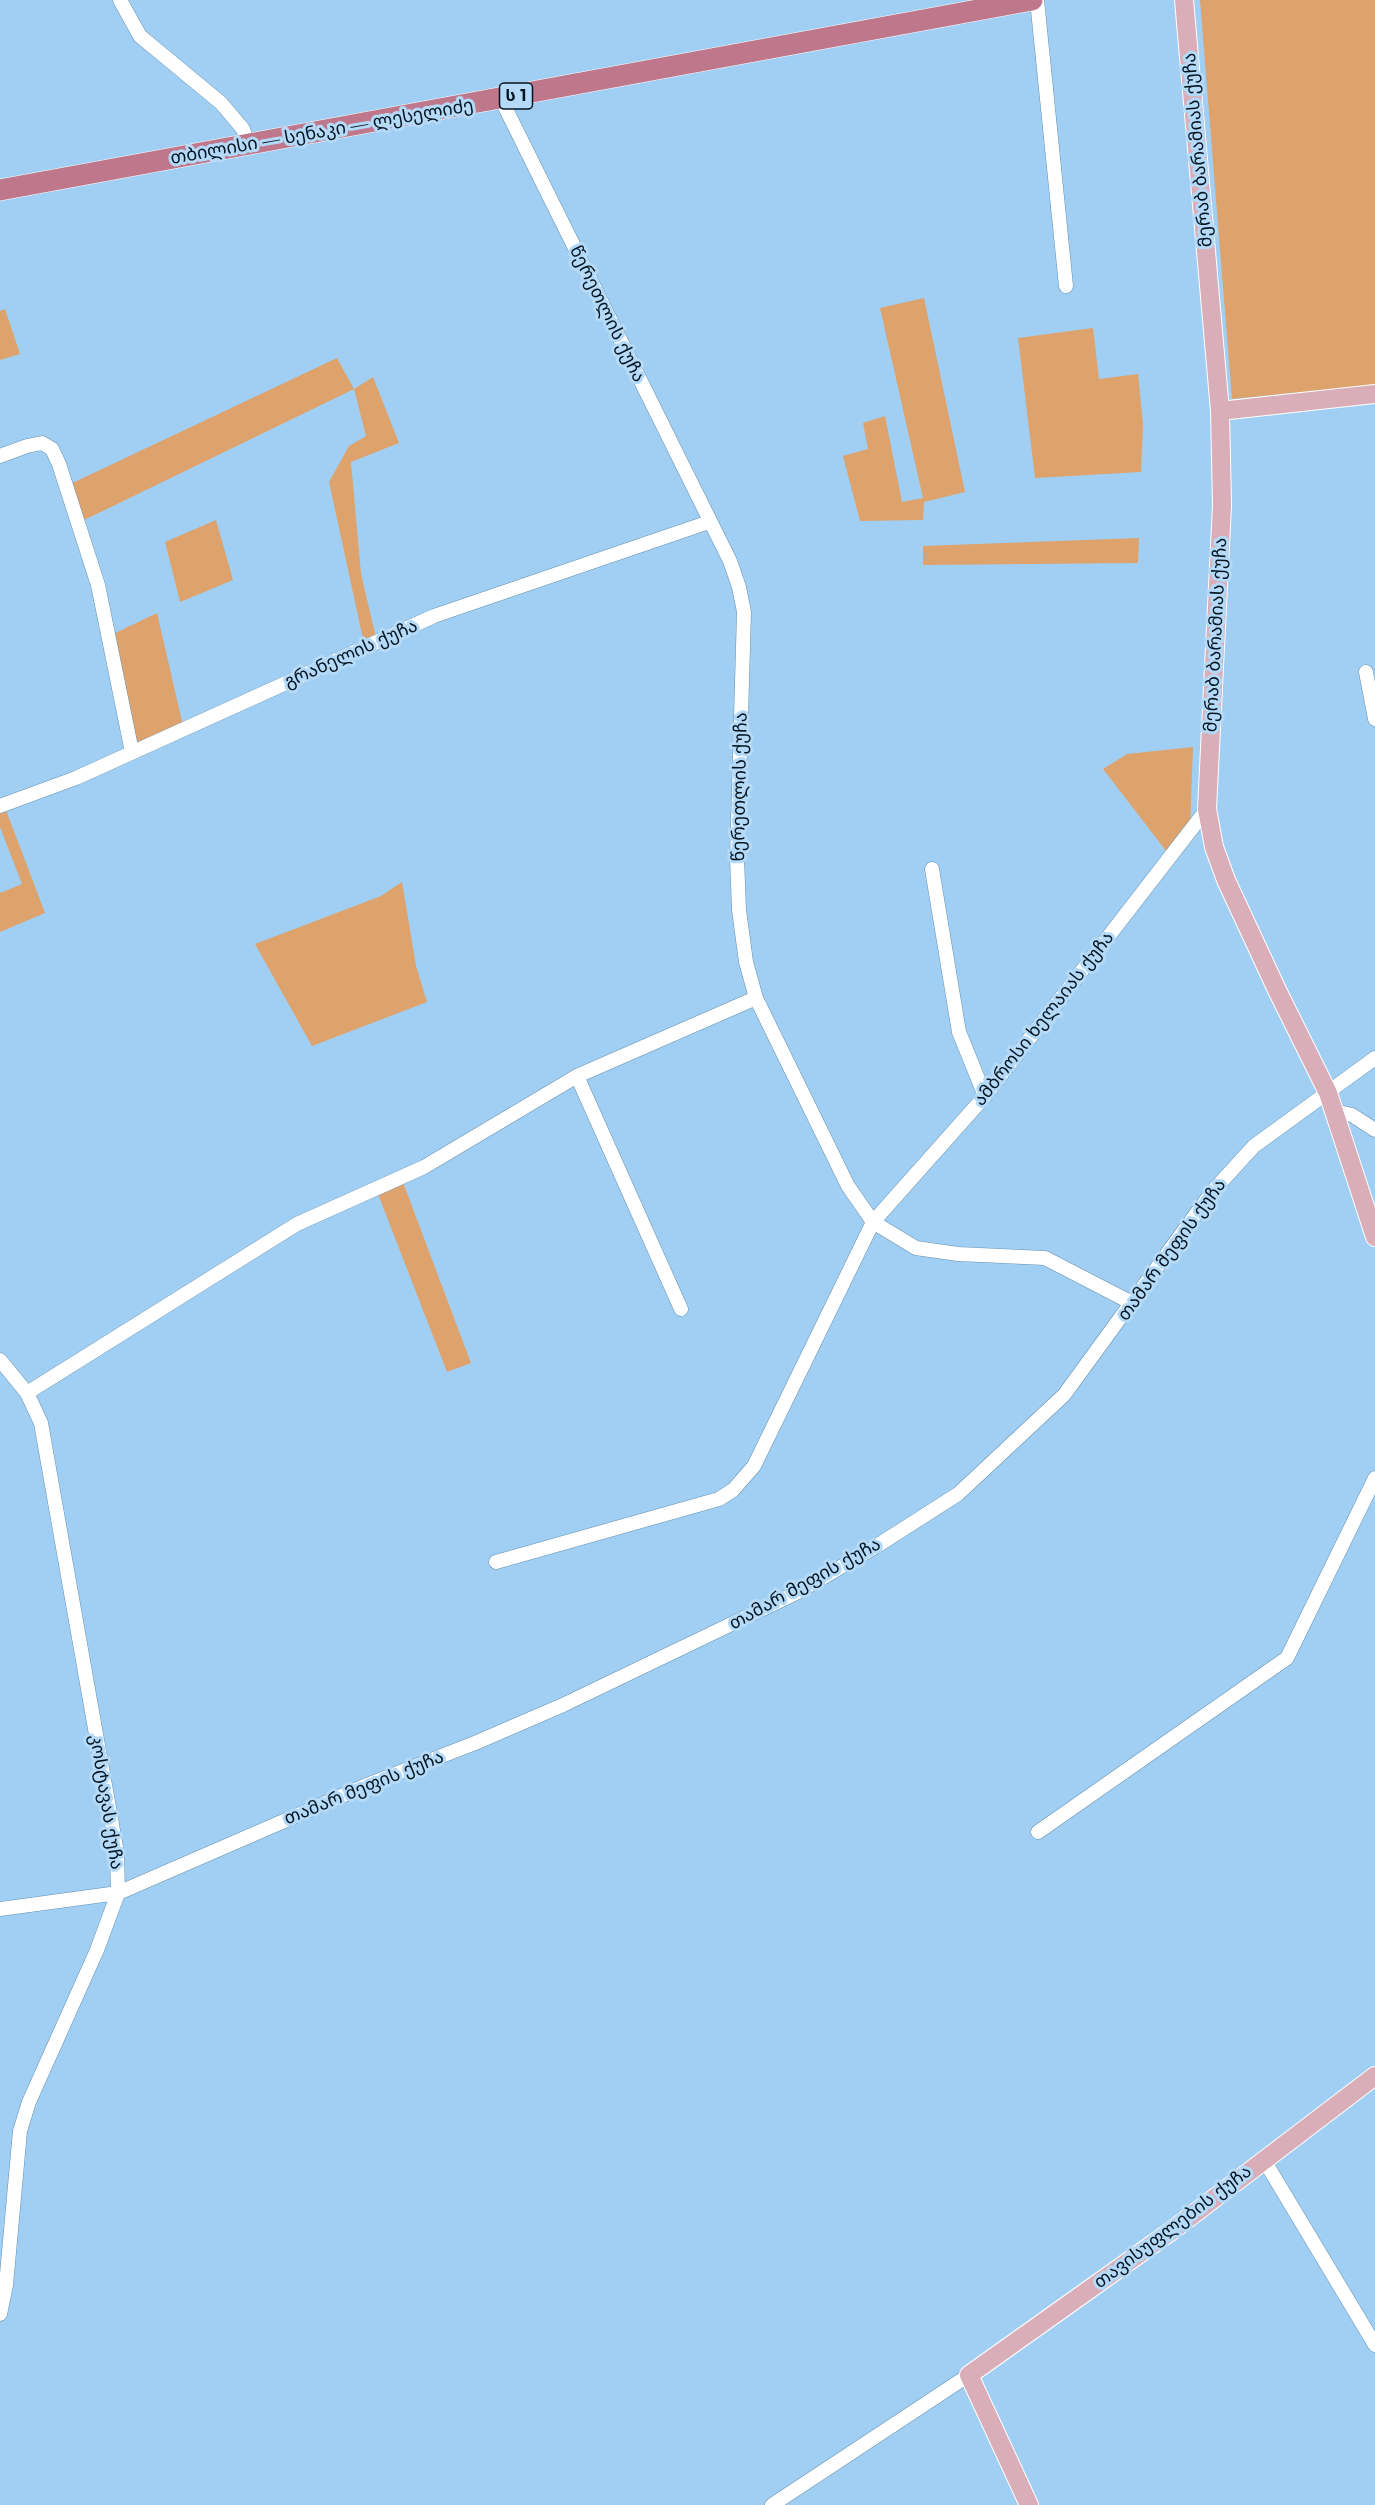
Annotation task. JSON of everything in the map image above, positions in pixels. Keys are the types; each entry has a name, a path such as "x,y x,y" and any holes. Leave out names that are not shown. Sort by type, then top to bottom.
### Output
{"highway":[{"name":"თბილისი — სენაკი — ლესელიძე","path":"0,190 1032,0"}],"main road":[{"name":"მერაბ ბარამიას ქუჩა","path":"1184,0 1220,411 1222,505 1207,809 1214,847 1226,880 1334,1111 1375,1237"},
{"path":"1220,411 1375,394"},
{"name":"თავისუფლების ქუჩა","path":"969,2375 1170,2232 1375,2076"},
{"path":"969,2375 1029,2505"}],"street":[{"path":"120,0 140,36 221,103 243,129 248,145"},
{"path":"1037,0 1066,286"},
{"name":"წერეთლის ქუჩა","path":"501,99 730,561 744,612 738,869 739,910 746,962 756,998 848,1186 873,1222 916,1248 958,1254 1044,1258 1132,1303"},
{"path":"0,456 42,443 52,449 59,464 98,585 132,752"},
{"name":"გრანელის ქუჩა","path":"0,806 76,778 434,616 709,522"},
{"path":"1366,672 1375,719"},
{"name":"ამბროსი ხელაიას ქუჩა","path":"496,1562 719,1499 733,1490 754,1466 873,1222 985,1096 1207,809"},
{"path":"932,869 960,1032 985,1096"},
{"path":"27,1393 297,1224 424,1167 578,1077 756,998"},
{"name":"თამარ მეფის ქუჩა","path":"0,1909 118,1893 357,1789 475,1743 633,1673 808,1586 875,1547 958,1494 1064,1395 1212,1192 1254,1146 1375,1058"},
{"path":"578,1077 681,1309"},
{"path":"1334,1111 1352,1115 1375,1130"},
{"name":"კოსტავას ქუჩა","path":"0,1360 27,1393 41,1423 117,1853 118,1893 97,1950 29,2102 20,2131 6,2285 0,2314"},
{"path":"1038,1832 1287,1658 1375,1478"},
{"path":"1264,2160 1375,2345"},
{"path":"772,2505 969,2375"}],"shaded area":[{"path":"1200,0 1375,0 1375,385 1232,399"},
{"path":"924,298 965,492 924,502 923,520 860,521 843,456 868,449 863,423 885,416 902,502 923,498 880,308"},
{"path":"5,309 20,354 0,360 0,311"},
{"path":"1093,328 1099,379 1138,374 1143,425 1141,472 1035,478 1018,338"},
{"path":"337,358 354,389 78,523 66,486"},
{"path":"373,377 399,443 351,462 361,574 377,642 365,648 329,482 349,446 366,436 354,389"},
{"path":"216,520 233,580 180,602 165,542"},
{"path":"1139,538 1138,563 923,565 923,546"},
{"path":"157,613 184,730 132,752 109,636"},
{"path":"1193,747 1190,830 1170,856 1103,769 1127,754"},
{"path":"4,805 45,913 0,932 0,893 22,884 0,827 0,806"},
{"path":"402,882 416,966 427,1002 312,1046 255,944 381,896"},
{"path":"401,1177 471,1363 447,1372 376,1189"}]}
